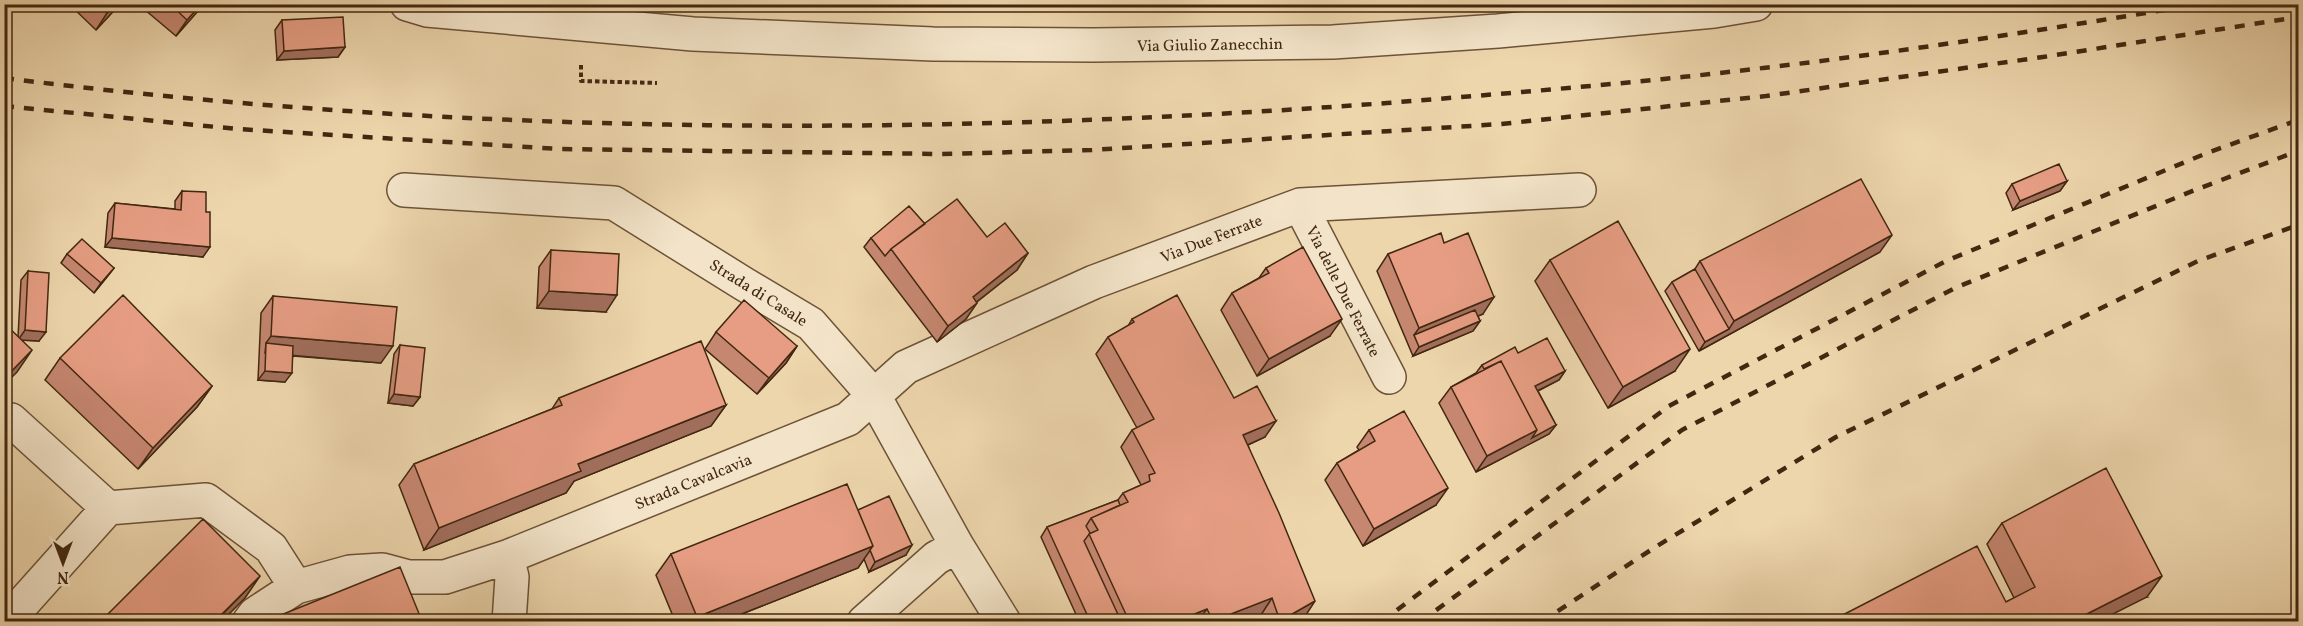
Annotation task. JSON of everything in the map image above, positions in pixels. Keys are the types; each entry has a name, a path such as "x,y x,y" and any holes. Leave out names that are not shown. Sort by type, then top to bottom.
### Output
{"street":[{"path":"407,4 427,10 528,12"},
{"name":"Via Giulio Zanecchin","path":"528,12 663,32 933,44 1093,45 1333,42 1498,32 1713,11 1756,4"},
{"name":"Strada di Casale","path":"404,190 614,203 811,324 874,396 957,546 1004,621"},
{"name":"Via Due Ferrate","path":"874,396 906,367 1094,282 1300,205 1579,190"},
{"name":"Via delle Due Ferrate","path":"1300,205 1389,377"},
{"name":"Strada Cavalcavia","path":"249,621 255,614 296,587 350,572 382,570 408,576 445,576 507,557 848,419 874,396"},
{"path":"4,427 11,420 108,508"},
{"path":"6,621 108,508 206,500 271,548 296,587"},
{"path":"864,621 936,558 957,546"},
{"path":"507,557 512,576 509,621"}],"path":[{"path":"581,81 657,83"}],"building":[{"path":"98,4 116,4 107,13"},
{"path":"170,4 201,4 187,20"},
{"path":"343,17 345,47 284,51 282,20"},
{"path":"2059,164 2067,181 2020,201 2012,184"},
{"path":"1861,179 1892,235 1734,321 1700,261"},
{"path":"182,191 206,192 206,212 210,212 210,247 112,238 115,203 181,210"},
{"path":"957,199 987,237 1005,223 1028,253 973,297 977,303 948,326 891,249"},
{"path":"909,206 925,224 885,256 871,238"},
{"path":"1618,221 1690,349 1623,387 1550,260"},
{"path":"1441,233 1444,243 1468,233 1494,297 1419,328 1388,254"},
{"path":"82,239 114,268 101,283 67,254"},
{"path":"1303,247 1342,319 1269,359 1232,293 1269,273 1266,268"},
{"path":"551,250 619,254 617,295 549,291"},
{"path":"1695,269 1729,329 1705,342 1672,282"},
{"path":"28,271 49,273 46,332 25,330"},
{"path":"123,295 212,386 153,448 60,358"},
{"path":"1177,295 1234,398 1257,386 1276,421 1243,435 1279,513 1315,601 1280,621 1272,598 1213,621 1207,609 1177,621 1129,621 1089,534 1098,530 1091,518 1128,502 1123,493 1150,481 1149,475 1155,473 1132,430 1154,419 1108,337 1134,322 1132,319"},
{"path":"273,296 397,307 393,346 271,336"},
{"path":"744,300 797,346 769,378 716,332"},
{"path":"1475,310 1480,321 1419,347 1414,335"},
{"path":"4,323 32,350 4,379"},
{"path":"1547,338 1565,371 1535,386 1556,425 1532,438 1537,430 1501,361 1484,369 1482,365 1515,347 1518,353"},
{"path":"701,341 726,405 578,464 581,471 439,528 414,464 562,405 559,398"},
{"path":"266,343 293,346 292,373 265,371"},
{"path":"400,345 425,348 420,397 394,394"},
{"path":"1501,361 1537,430 1487,456 1451,387"},
{"path":"1404,411 1448,488 1374,529 1337,463 1375,441 1369,430"},
{"path":"2106,468 2162,576 2073,621 1831,621 1977,546 2006,602 2035,587 2002,523"},
{"path":"847,484 873,546 697,617 671,554"},
{"path":"889,496 912,545 875,562 870,550 873,546 858,510"},
{"path":"1118,500 1120,505 1091,518 1086,526 1090,533 1084,541 1121,621 1090,621 1047,527"},
{"path":"203,519 260,576 216,620 218,621 101,621"},
{"path":"400,567 422,621 266,621"},
{"path":"820,616 822,621 806,621"}],"railway":[{"path":"4,78 177,97 349,111 522,120 695,125 1041,122 1387,103 1669,78 1927,47 2201,4"},
{"path":"4,106 237,129 560,149 941,154 1092,150 1501,124 1766,96 2043,57 2298,17"},
{"path":"1381,622 1669,406 1946,261 2207,153 2298,120"},
{"path":"1420,622 1682,430 1955,288 2195,190 2298,151"},
{"path":"1541,622 1657,546 1836,437 2198,261 2298,225"}]}
